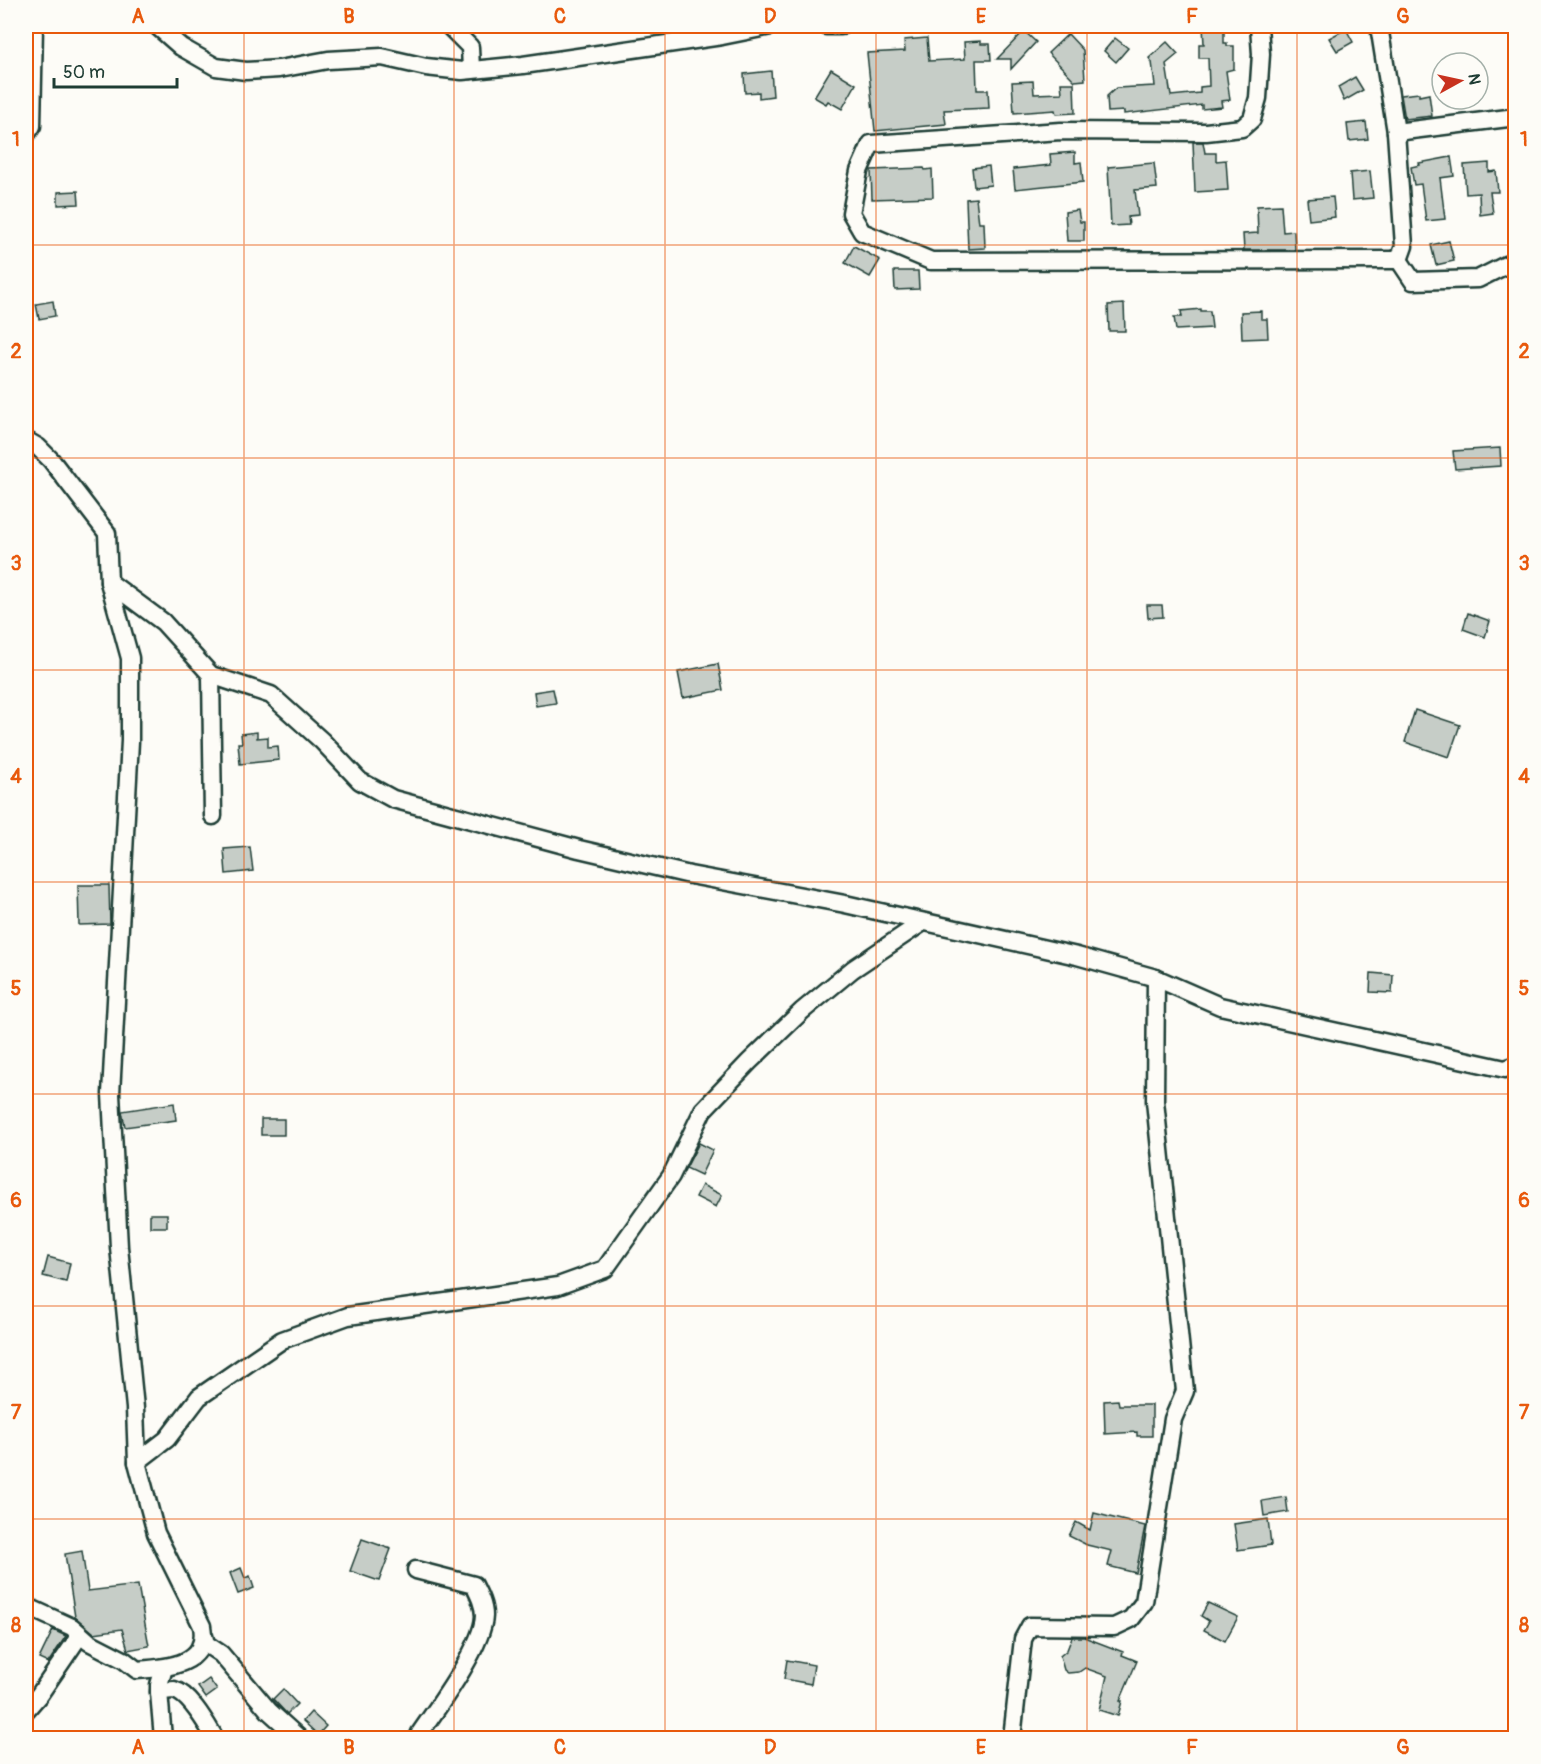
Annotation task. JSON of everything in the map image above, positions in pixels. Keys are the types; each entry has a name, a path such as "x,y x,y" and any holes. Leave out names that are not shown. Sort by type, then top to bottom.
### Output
{"street":[{"path":"26,135 32,126 34,26"},
{"path":"157,26 181,47 216,67 246,71 279,69 328,60 382,57 426,67 462,71 523,65 722,36 771,26"},
{"path":"449,26 471,47 471,70"},
{"path":"826,26 842,26"},
{"path":"1258,26 1261,54 1258,98 1252,119 1242,128 1206,132 1061,131 871,144 859,171 851,213 862,232 931,261 1399,260"},
{"path":"1379,26 1396,132 1404,246 1399,260"},
{"path":"1396,132 1515,117"},
{"path":"1399,260 1413,281 1478,279 1515,260"},
{"path":"26,441 39,447 51,460 107,533 108,582 130,658 130,741 111,1094 119,1247 135,1408 137,1462 156,1533 202,1626 206,1644 221,1654 269,1711 299,1738"},
{"path":"108,582 163,622 211,675 271,695 360,781 393,799 579,849 679,873 845,904 1077,956 1156,978 1220,1006 1512,1068"},
{"path":"211,675 213,816"},
{"path":"137,1462 167,1439 199,1397 282,1340 348,1316 558,1286 605,1269 671,1176 703,1110 802,1011 853,969 924,922"},
{"path":"1012,1738 1023,1639 1030,1626 1114,1627 1131,1619 1144,1602 1173,1419 1185,1391 1155,1101 1156,978"},
{"path":"416,1570 474,1585 484,1616 480,1634 460,1673 418,1738"},
{"path":"26,1606 72,1627 80,1635 137,1670 164,1668 188,1660 201,1646 204,1636"},
{"path":"26,1710 80,1635"},
{"path":"163,1738 159,1685 164,1668"},
{"path":"159,1692 174,1690 181,1694 193,1705 215,1738"}],"building":[{"path":"1203,26 1224,26 1224,43 1227,43 1227,46 1234,46 1234,69 1226,71 1230,100 1221,101 1222,107 1202,109 1202,105 1124,114 1124,111 1108,112 1107,96 1116,88 1155,86 1152,62 1149,58 1167,42 1178,54 1166,64 1171,96 1200,93 1200,87 1209,86 1208,58 1199,58 1199,44 1204,44"},
{"path":"1346,29 1353,42 1337,51 1329,38"},
{"path":"1024,31 1036,42 1011,69 1011,59 997,59"},
{"path":"1068,34 1083,50 1085,80 1075,81 1048,53"},
{"path":"927,38 929,61 965,59 964,42 981,41 981,44 990,44 991,60 976,60 977,90 988,90 989,108 944,110 946,124 875,131 867,53 905,51 904,40"},
{"path":"1115,38 1128,48 1116,62 1104,51"},
{"path":"831,69 856,84 842,109 828,101 826,104 814,97"},
{"path":"771,71 773,96 759,98 759,92 745,93 744,74"},
{"path":"1355,77 1363,90 1344,101 1338,87"},
{"path":"1033,81 1034,94 1062,93 1061,83 1074,83 1075,113 1056,114 1055,110 1014,113 1012,82"},
{"path":"1429,94 1432,116 1405,119 1401,95"},
{"path":"1366,122 1368,139 1349,141 1347,124"},
{"path":"1193,142 1203,142 1205,153 1216,153 1216,161 1226,160 1228,190 1195,192"},
{"path":"1075,152 1075,163 1081,162 1083,182 1015,189 1013,169 1051,165 1050,154"},
{"path":"1451,157 1454,176 1440,178 1445,219 1426,221 1421,184 1414,185 1411,167 1420,165 1419,163"},
{"path":"1154,163 1157,188 1135,190 1138,216 1128,217 1129,225 1111,226 1108,167"},
{"path":"1489,163 1489,172 1496,171 1498,192 1490,192 1493,213 1480,215 1479,193 1466,194 1464,165"},
{"path":"989,166 991,185 974,187 972,168"},
{"path":"924,168 925,170 932,169 933,197 872,199 871,170"},
{"path":"1370,171 1373,198 1352,200 1350,173"},
{"path":"78,191 79,204 58,205 58,192"},
{"path":"1333,197 1335,217 1309,220 1307,199"},
{"path":"976,198 979,223 984,223 985,248 968,249 966,199"},
{"path":"1281,205 1283,232 1294,231 1295,250 1244,250 1243,234 1258,233 1257,206"},
{"path":"1078,210 1080,222 1084,222 1084,241 1067,241 1065,212"},
{"path":"1449,241 1454,261 1436,265 1431,245"},
{"path":"854,246 880,260 870,277 845,263"},
{"path":"894,271 918,271 919,289 895,290"},
{"path":"53,301 55,316 39,319 36,304"},
{"path":"1124,304 1125,331 1109,331 1108,305"},
{"path":"1201,309 1201,311 1210,311 1212,328 1176,330 1174,317 1182,317 1181,311"},
{"path":"1261,311 1261,319 1267,319 1268,338 1242,339 1241,312"},
{"path":"1500,448 1501,466 1455,469 1453,451"},
{"path":"1147,605 1162,605 1163,617 1148,618"},
{"path":"1468,613 1490,621 1485,637 1463,629"},
{"path":"718,664 723,690 683,698 678,672"},
{"path":"553,689 556,703 536,706 534,692"},
{"path":"1415,710 1460,725 1449,757 1405,742"},
{"path":"257,732 257,738 268,737 268,747 278,746 279,760 240,764 238,743 242,743 241,734"},
{"path":"250,847 253,871 226,874 224,849"},
{"path":"78,885 109,885 110,924 79,925"},
{"path":"1371,973 1393,975 1392,993 1370,992"},
{"path":"174,1103 176,1120 125,1127 122,1111"},
{"path":"261,1119 284,1119 284,1135 261,1135"},
{"path":"699,1143 713,1150 701,1175 686,1168"},
{"path":"702,1185 722,1195 716,1207 696,1197"},
{"path":"150,1214 167,1214 167,1227 150,1227"},
{"path":"48,1257 70,1263 66,1282 43,1276"},
{"path":"1118,1400 1119,1405 1152,1405 1152,1436 1137,1436 1137,1432 1105,1434 1104,1401"},
{"path":"1286,1497 1288,1512 1264,1516 1262,1501"},
{"path":"1094,1513 1145,1526 1136,1573 1108,1566 1112,1551 1087,1545 1069,1536 1076,1522 1090,1530"},
{"path":"1268,1519 1271,1545 1238,1550 1234,1524"},
{"path":"362,1539 391,1549 379,1581 350,1571"},
{"path":"82,1551 88,1591 138,1585 149,1646 128,1650 122,1629 94,1633 75,1617 65,1554"},
{"path":"241,1568 245,1578 250,1576 254,1588 238,1594 230,1573"},
{"path":"1208,1603 1238,1617 1225,1641 1204,1630 1209,1621 1201,1616"},
{"path":"53,1630 66,1636 48,1663 39,1659"},
{"path":"1072,1637 1084,1637 1123,1652 1122,1655 1137,1661 1120,1701 1122,1701 1118,1716 1099,1710 1107,1676 1085,1668 1079,1672 1068,1673 1064,1670 1060,1656 1067,1650"},
{"path":"787,1660 814,1665 811,1684 784,1679"},
{"path":"209,1679 217,1690 206,1698 198,1687"},
{"path":"283,1689 297,1704 287,1714 273,1699"},
{"path":"311,1712 326,1726 318,1735 303,1721"}]}
